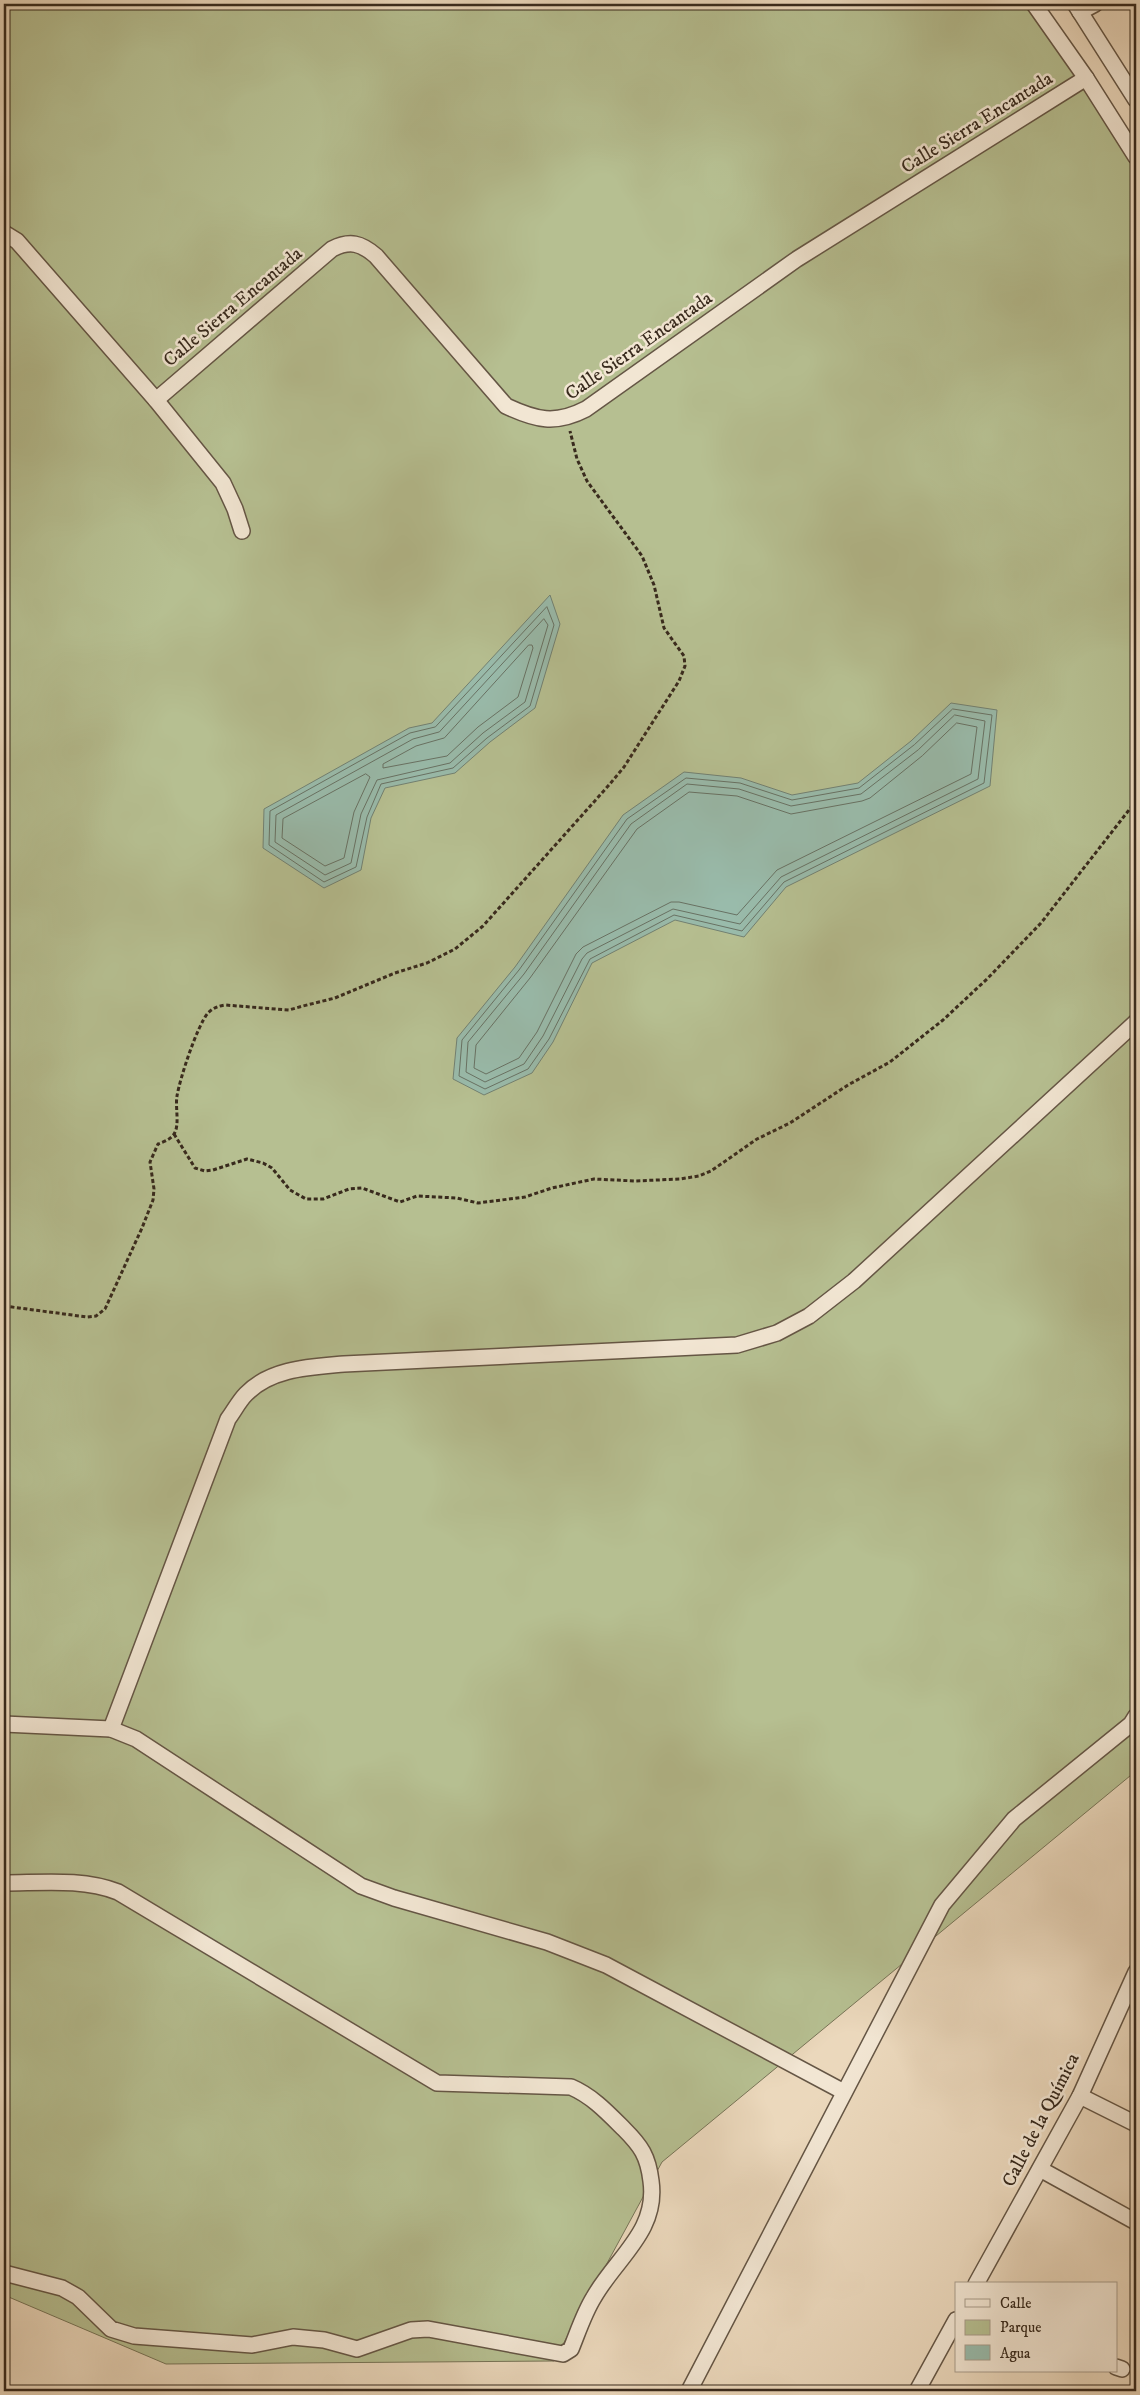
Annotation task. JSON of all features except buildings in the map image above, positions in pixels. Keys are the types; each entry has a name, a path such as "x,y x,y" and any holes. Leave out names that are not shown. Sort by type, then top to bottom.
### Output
{"street":[{"path":"1034,4 1086,78 1136,157"},
{"path":"1096,4 1078,8 1136,100"},
{"name":"Calle Sierra Encantada","path":"156,400 332,249 342,244 354,242 366,247 376,256 506,406 527,416 548,419 569,418 586,410 797,259 1086,78"},
{"path":"4,233 17,242 156,400 223,483 235,509 242,531"},
{"path":"111,1729 228,1419 247,1393 267,1380 294,1369 302,1368 344,1364 737,1345 777,1333 809,1316 854,1281 1136,1022"},
{"path":"689,2391 942,1905 1014,1819 1131,1724 1136,1716"},
{"path":"4,1724 111,1729 136,1739 361,1886 394,1898 547,1942 606,1965 844,2092"},
{"path":"4,1883 74,1883 100,1886 118,1892 437,2083 571,2086 597,2102 642,2146 650,2171 653,2198 642,2230 594,2297 571,2349 563,2354 428,2329 411,2330 357,2349 324,2340 293,2337 252,2345 134,2336 111,2329 78,2296 62,2288 4,2273"},
{"name":"Calle de la Química","path":"977,2282 1080,2096 1136,1972"},
{"path":"1080,2096 1136,2124"},
{"path":"1040,2169 1136,2222"},
{"path":"917,2391 955,2322"}],"path":[{"path":"4,1306 88,1317 96,1316 105,1309 130,1257 153,1200 154,1189 150,1162 152,1154 158,1144 166,1141 174,1134 177,1097 182,1078 201,1024 208,1013 217,1006 225,1005 289,1010 335,998 395,973 427,963 455,949 483,926 619,773 679,681 685,666 684,656 664,628 642,556 588,481 577,459 570,440 569,418"},
{"path":"174,1134 194,1168 213,1170 247,1159 263,1163 272,1168 290,1190 306,1200 323,1199 349,1189 362,1188 400,1202 417,1196 457,1198 478,1203 525,1197 552,1188 594,1179 635,1181 680,1180 699,1176 711,1171 757,1138 790,1123 848,1085 890,1062 943,1020 987,980 1041,923 1136,801"}],"green space":[{"path":"4,4 1042,4 1136,156 1136,1771 662,2162 554,2361 166,2364 4,2295"}],"water":[{"path":"550,595 560,624 535,708 490,742 455,773 385,788 371,818 361,870 324,888 263,848 264,809 409,728 432,723"},
{"path":"951,703 997,710 990,786 786,887 744,937 675,920 592,963 553,1042 532,1073 484,1095 453,1079 457,1038 515,967 623,815 684,772 741,778 792,795 858,783 911,741"}]}
